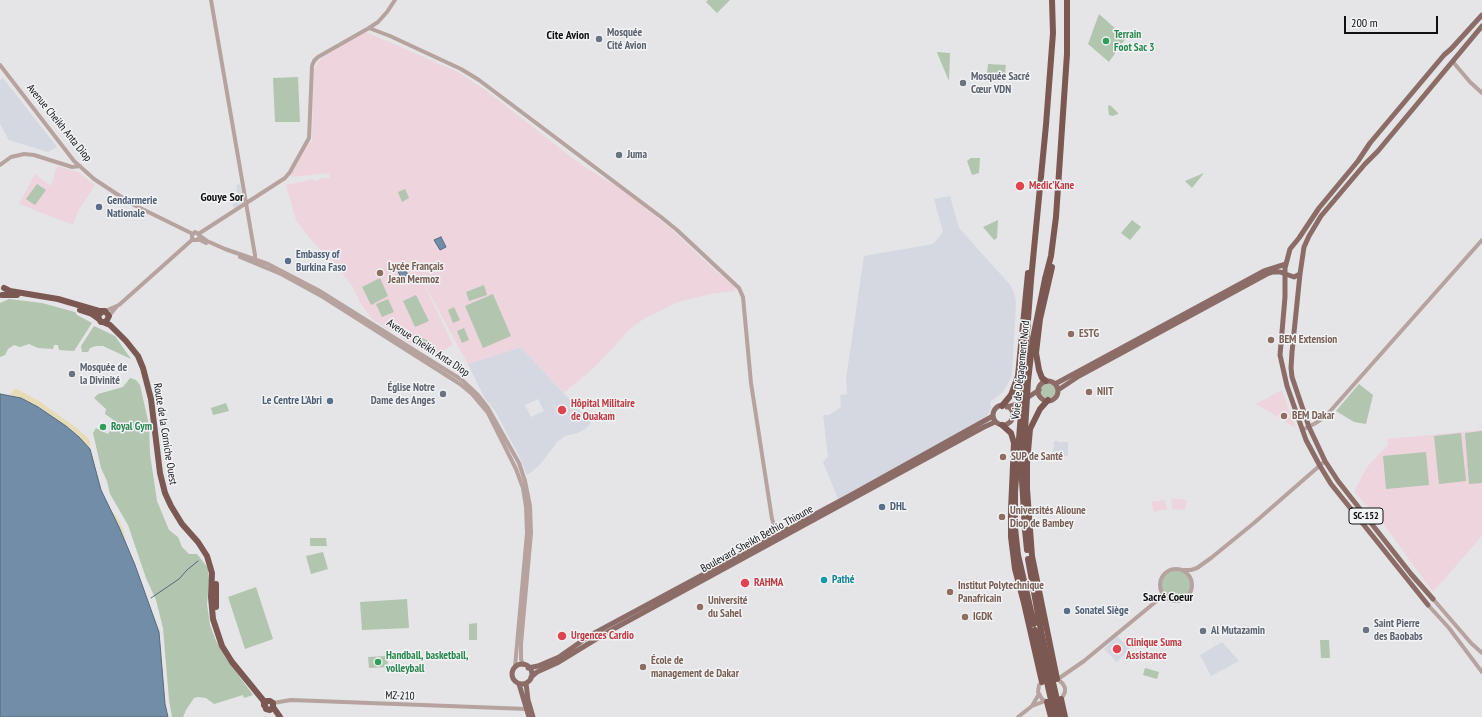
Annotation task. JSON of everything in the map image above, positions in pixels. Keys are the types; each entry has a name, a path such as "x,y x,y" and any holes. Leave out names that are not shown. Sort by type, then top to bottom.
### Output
{"highway":[{"name":"Voie de Dégagement Nord","path":"1052,0 1052,33 1015,492 1015,528 1016,546 1021,571 1061,717"},
{"name":"Voie de Dégagement Nord","path":"1055,717 1038,631 1025,530 1022,480 1028,381 1033,338 1054,233 1068,33 1067,0"},
{"path":"1005,406 1017,382 1020,370 1028,274 1040,192"},
{"path":"1046,381 1042,378 1039,370 1036,353 1040,319 1055,251 1058,219 1057,198"},
{"path":"1,296 5,291 2,285"},
{"path":"2,285 12,291 58,299 107,314"},
{"name":"Route de la Corniche Ouest","path":"1,296 15,295 62,304 92,314 112,325 133,345 146,367 153,391 157,438 164,477 171,499 183,520 206,547 213,560 216,578 217,620 222,638 238,665 280,717"},
{"path":"99,314 107,314 106,322 101,320 99,314"},
{"name":"Route de la Corniche Ouest","path":"107,314 112,325"},
{"path":"1048,400 1040,409 1030,429 1027,463 1028,509 1031,549 1057,679"},
{"path":"1002,425 1011,433 1014,443 1011,495 1011,537 1015,569 1042,682"},
{"path":"1021,571 1022,595"},
{"path":"1032,583 1042,607"},
{"path":"1061,699 1065,717"},
{"path":"1046,702 1051,717"},
{"name":"Route de la Corniche Ouest","path":"270,705 276,717"}],"main road":[{"path":"1428,605 1342,498 1320,466 1302,430 1286,380 1280,355 1286,264 1290,249 1319,208 1358,161 1370,143 1444,55 1482,15"},
{"path":"1304,252 1304,247 1309,236 1321,216 1482,26"},
{"path":"1293,246 1300,246 1304,252"},
{"name":"SC-152","path":"1304,252 1300,274 1291,368 1292,377 1309,427 1325,462 1338,481 1411,574 1433,599"},
{"path":"1055,384 1264,271 1286,264"},
{"path":"1058,390 1053,382 1046,381 1040,386 1039,390 1016,405 1005,406 995,410 994,419 1002,425 1009,422 1012,418 1012,413 1018,405 1030,399 1041,397 1048,400 1055,398 1058,390 1075,378 1259,278 1273,272 1280,272 1294,277 1300,274"},
{"path":"1039,390 1041,397"},
{"path":"1005,406 1012,413"},
{"name":"Boulevard Sheikh Bethio Thioune","path":"526,666 538,666 559,657 589,636 994,419"},
{"name":"Boulevard Sheikh Bethio Thioune","path":"531,677 537,672 557,662 606,632 984,427 994,419"},
{"path":"526,666 531,672 531,677 526,683 519,684 514,681 512,675 515,667 526,666"},
{"path":"526,683 529,704 533,717"},
{"path":"519,684 529,717"}],"street":[{"path":"211,0 256,255 255,259"},
{"path":"107,314 197,237 246,202 284,178 290,172 307,144 309,134 312,66 314,61 318,57 378,22 395,0"},
{"path":"369,28 390,36 461,69 479,80 666,221 739,288 743,297 751,383 772,519 778,534"},
{"path":"1453,62 1470,82 1482,93"},
{"name":"Avenue Cheikh Anta Diop","path":"0,65 74,161 100,183 124,199 192,234 191,236 197,237 278,272 313,291 460,384 472,394 488,413 516,469 523,488 526,507 527,533 515,667"},
{"path":"0,165 11,157 24,154 72,167 80,166"},
{"path":"63,164 74,161"},
{"name":"Avenue Cheikh Anta Diop","path":"197,237 281,270 305,283 462,380 478,395 488,408 518,463 525,481 530,506 531,532 521,644 521,653 526,666"},
{"path":"1302,430 1325,417 1482,240"},
{"path":"1161,592 1165,597 1172,601 1176,602 1185,599 1192,591 1193,573 1197,568 1254,523 1325,462"},
{"path":"1159,599 1161,592 1160,581 1164,574 1172,569 1191,570 1197,568"},
{"path":"1183,570 1192,580"},
{"path":"1018,717 1032,706 1039,694 1039,685 1042,682 1057,679 1084,661 1159,599 1165,597"},
{"path":"1433,599 1471,643 1482,653"},
{"path":"1428,605 1449,628 1482,672"},
{"path":"1063,684 1068,672"},
{"path":"1032,706 1061,699 1065,692 1065,688 1057,679"},
{"path":"1039,694 1046,702"},
{"name":"MZ-210","path":"270,705 292,700 527,709"}],"shaded area":[{"path":"366,32 456,71 484,89 583,166 621,189 642,205 677,234 711,267 734,286 735,291 711,294 678,302 645,318 630,329 597,365 564,393 521,347 468,364 421,278 453,345 437,354 433,351 430,355 402,338 393,329 391,331 372,319 360,303 353,287 331,259 329,259 308,236 296,220 286,185 314,179 316,181 323,178 330,178 329,173 292,177 290,175 309,143 312,141 314,70 318,62 323,57"},
{"path":"3,78 57,147 48,152 9,140 0,124 0,80"},
{"path":"57,166 78,172 95,185 78,211 73,225 19,204 35,174 51,186"},
{"path":"240,184 243,202 235,208 232,205 239,200 236,185"},
{"path":"950,196 959,228 1011,286 1015,296 1016,303 1012,376 1003,392 990,402 991,408 986,418 838,499 823,462 828,457 823,415 829,415 841,407 840,395 847,394 846,379 864,256 933,244 943,232 934,199"},
{"name":"Hôpital Militaire de Ouakam","path":"521,347 591,423 578,433 565,436 557,442 539,466 527,475 518,454 494,409 485,399 468,364","holes":["538,399 544,411 531,417 525,405"]},
{"name":"BEM Dakar","path":"1282,390 1296,428 1256,404"},
{"path":"1482,430 1482,536 1433,592 1382,522 1354,492 1367,467 1388,445 1387,439"},
{"path":"1056,440 1058,442 1068,442 1068,456 1063,456 1060,451 1059,456 1052,456 1053,443"},
{"path":"1171,498 1187,500 1185,510 1172,509"},
{"path":"1165,500 1167,509 1154,512 1151,502"},
{"name":"Clinique Suma Assistance","path":"1117,636 1130,648 1117,662 1104,649"},
{"path":"1222,642 1239,661 1211,676 1200,655"}],"green space":[{"path":"708,0 730,0 717,13 706,2"},
{"name":"Terrain Foot Sac 3","path":"1099,14 1126,38 1109,62 1088,44"},
{"path":"937,52 950,53 949,81 938,55"},
{"path":"988,64 1006,65 1005,74 987,73"},
{"path":"298,77 300,122 275,122 273,78"},
{"path":"1110,105 1118,114 1113,116 1109,115 1108,106"},
{"path":"971,158 980,158 979,173 972,175 967,161"},
{"path":"1204,173 1192,188 1185,181 1192,178"},
{"path":"37,184 46,190 35,205 26,199"},
{"path":"405,189 409,198 402,202 398,192"},
{"path":"998,220 997,238 994,240 983,227"},
{"path":"1132,220 1141,227 1130,240 1121,233"},
{"path":"380,278 388,296 371,305 362,287"},
{"path":"484,285 487,295 469,301 466,292"},
{"path":"493,294 511,336 483,348 465,306"},
{"path":"416,295 429,321 415,327 403,301"},
{"path":"9,299 42,303 75,312 77,315 92,323 74,351 59,350 58,345 54,345 53,349 38,348 29,344 20,347 14,345 8,349 5,355 0,357 0,303"},
{"path":"388,299 394,312 382,317 376,304"},
{"path":"454,307 460,320 453,323 448,310"},
{"path":"94,326 115,336 131,359 103,346 96,346 90,348 88,352 82,352 81,346"},
{"path":"464,328 469,340 462,343 457,331"},
{"path":"417,334 432,344 428,350 413,340"},
{"path":"130,378 136,380 140,385 149,425 150,454 157,501 169,530 178,537 182,547 189,554 197,554 208,568 209,580 207,604 210,625 216,641 225,657 253,695 244,698 243,695 214,704 206,698 194,698 183,717 172,717 169,700 163,628 156,600 146,578 128,525 110,494 107,481 101,468 93,433 96,428 108,434 115,421 105,414 106,409 94,398 98,394 123,387"},
{"path":"1048,382 1054,384 1056,390 1054,396 1048,398 1042,396 1040,390 1042,384"},
{"path":"1359,384 1373,395 1366,424 1354,422 1336,411"},
{"path":"226,403 229,411 213,415 211,408"},
{"path":"1482,431 1482,483 1469,484 1465,433"},
{"path":"1461,433 1466,481 1439,484 1434,436"},
{"path":"1426,452 1429,485 1386,489 1383,456"},
{"path":"310,538 326,538 327,546 310,546"},
{"path":"323,552 328,569 311,574 306,556"},
{"path":"1176,570 1187,574 1191,585 1187,596 1176,600 1165,596 1161,585 1165,574"},
{"path":"256,587 273,639 245,649 228,597"},
{"path":"407,599 409,628 362,630 360,602"},
{"path":"477,623 477,640 469,640 469,624"},
{"path":"1320,640 1329,640 1330,658 1321,658"},
{"name":"Handball, basketball, volleyball","path":"387,656 388,667 369,668 368,657"},
{"path":"1145,668 1159,672 1157,679 1143,675"}],"sand":[{"path":"15,388 39,401 78,429 90,441 90,449 66,426 38,407 21,398 10,395"},
{"path":"109,508 121,524 124,532 125,543 119,527"}],"water":[{"path":"441,237 446,247 440,250 434,240"},
{"path":"403,264 408,275 401,278 396,267"},
{"path":"0,394 21,398 38,407 66,426 90,449 101,490 135,565 159,632 165,704 168,717 0,717"}],"waterway":[{"path":"151,598 179,579 198,561"}],"place":[{"name":"Mosquée Cité Avion","path":"599,39"},
{"name":"Terrain Foot Sac 3","path":"1106,41"},
{"name":"Mosquée Sacré Cœur VDN","path":"963,83"},
{"name":"Juma","path":"619,155"},
{"name":"Medic'Kane","path":"1020,186"},
{"name":"Gendarmerie Nationale","path":"99,207"},
{"name":"Embassy of Burkina Faso","path":"288,261"},
{"name":"Lycée Français Jean Mermoz","path":"380,273"},
{"name":"ESTG","path":"1071,334"},
{"name":"BEM Extension","path":"1271,340"},
{"name":"Mosquée de la Divinité","path":"72,374"},
{"name":"NIIT","path":"1089,392"},
{"name":"Église Notre Dame des Anges","path":"443,394"},
{"name":"Le Centre L'Abri","path":"330,401"},
{"name":"Hôpital Militaire de Ouakam","path":"562,410"},
{"name":"BEM Dakar","path":"1284,416"},
{"name":"Royal Gym","path":"103,427"},
{"name":"SUP de Santé","path":"1003,457"},
{"name":"DHL","path":"882,507"},
{"name":"Universités Alioune Diop de Bambey","path":"1002,517"},
{"name":"Pathé","path":"824,580"},
{"name":"RAHMA","path":"745,583"},
{"name":"Institut Polytechnique Panafricain","path":"950,592"},
{"name":"Université du Sahel","path":"700,607"},
{"name":"Sonatel Siège","path":"1067,611"},
{"name":"IGDK","path":"965,617"},
{"name":"Saint Pierre des Baobabs","path":"1366,630"},
{"name":"Al Mutazamin","path":"1203,631"},
{"name":"Urgences Cardio","path":"562,636"},
{"name":"Clinique Suma Assistance","path":"1117,649"},
{"name":"Handball, basketball, volleyball","path":"378,662"},
{"name":"École de management de Dakar","path":"643,667"}],"district":[{"name":"Cite Avion","path":"568,36"},
{"name":"Gouye Sor","path":"222,198"},
{"name":"Sacré Coeur","path":"1168,598"}]}
